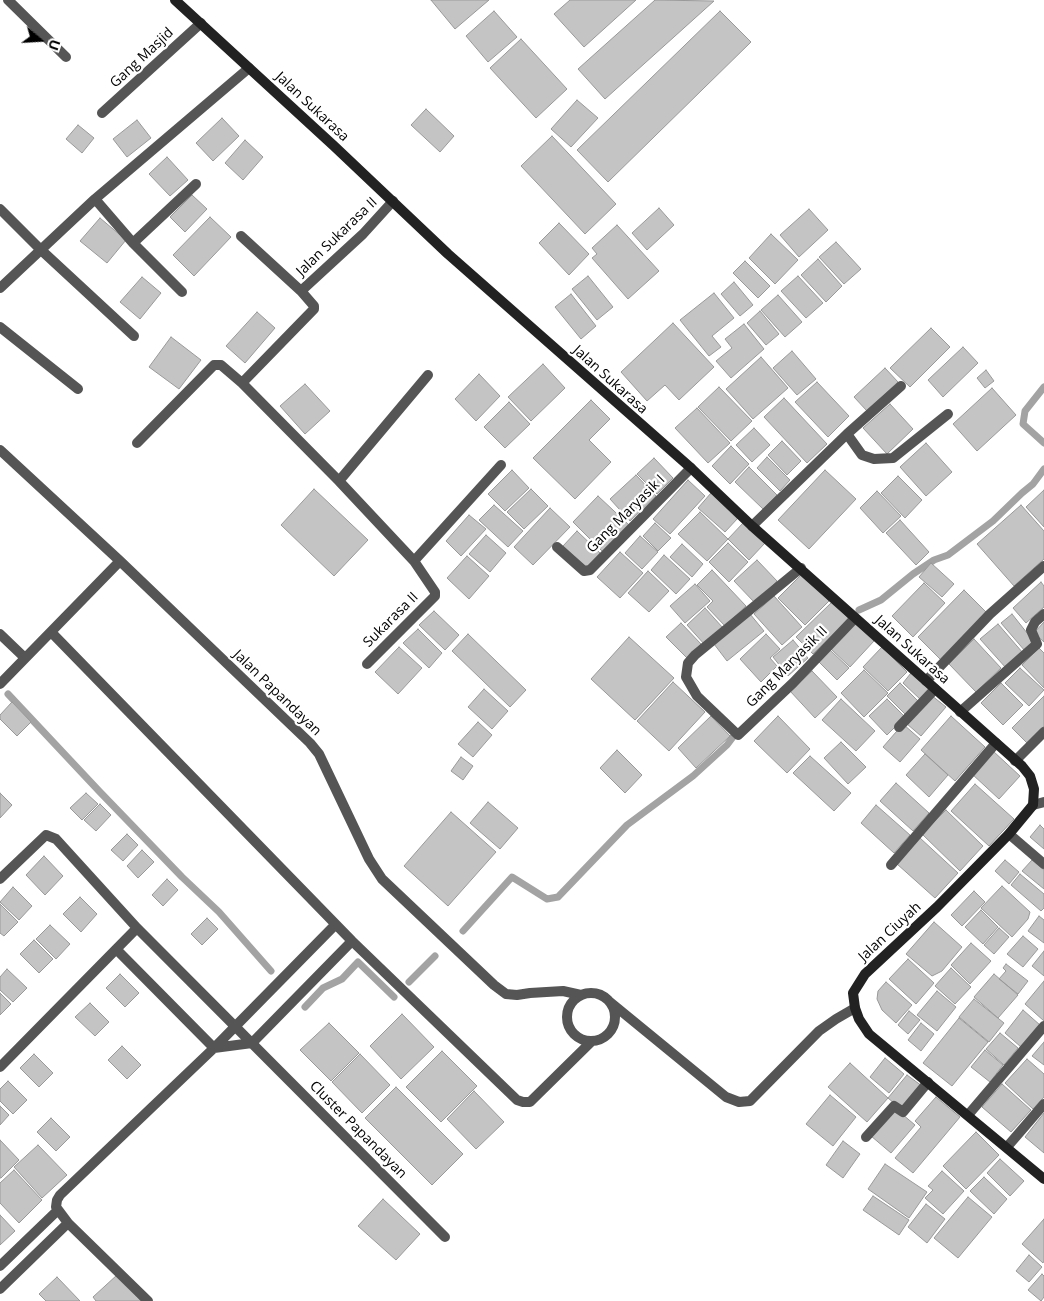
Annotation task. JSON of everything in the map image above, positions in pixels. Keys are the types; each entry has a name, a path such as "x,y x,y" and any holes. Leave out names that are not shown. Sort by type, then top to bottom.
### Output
{"street":[{"path":"8,0 66,57"},
{"name":"Jalan Sukarasa","path":"175,0 448,254 996,743 1030,776 1034,789 1033,805"},
{"name":"Gang Masjid","path":"102,113 201,23"},
{"path":"0,288 95,199 249,68"},
{"path":"133,243 196,184"},
{"path":"95,199 133,243 182,292"},
{"name":"Jalan Sukarasa II","path":"301,291 363,234 393,201"},
{"path":"0,210 134,336"},
{"path":"241,236 301,291 314,306 313,311 242,383"},
{"path":"0,327 78,388"},
{"path":"137,443 214,365 221,365 242,383 339,481 414,561 501,465"},
{"path":"339,481 428,376"},
{"path":"752,526 847,434 900,386"},
{"path":"847,434 862,455 874,459 893,458 948,414"},
{"name":"Jalan Papandayan","path":"0,450 120,561 310,743 319,754 369,859 382,879 494,985 506,994 517,995 564,991 581,995"},
{"name":"Gang Maryasik I","path":"558,547 584,571 590,570 690,468"},
{"path":"0,684 120,561"},
{"name":"Sukarasa II","path":"367,664 435,596 435,592 414,561"},
{"path":"926,681 990,614 1044,566"},
{"name":"Gang Maryasik II","path":"801,568 688,663 686,677 697,696 738,735 793,683 855,618"},
{"path":"960,712 1037,644 1031,630 1032,626 1044,614"},
{"path":"51,632 336,925 517,1100 530,1102 592,1041 606,1036 611,1030 615,1016 610,1002"},
{"path":"0,634 25,658"},
{"path":"899,727 935,689"},
{"path":"1015,761 1044,732"},
{"path":"891,865 996,743"},
{"path":"1033,805 1044,802"},
{"name":"Jalan Ciuyah","path":"855,1008 853,994 865,974 937,907 1009,834 1033,805"},
{"path":"1009,834 1044,864"},
{"name":"Cluster Papandayan","path":"0,879 46,835 52,836 137,928 445,1236"},
{"path":"148,1301 68,1223 56,1206 60,1194 236,1027 336,925"},
{"path":"0,1067 137,928"},
{"path":"214,1048 252,1043 352,941"},
{"path":"117,950 214,1048"},
{"path":"592,1041 577,1036 571,1030 568,1023 570,1007 581,995 587,993 600,994 726,1097 739,1102 750,1101 819,1031 836,1018 855,1008 869,1034 1044,1179"},
{"path":"968,1115 1044,1026"},
{"path":"866,1137 894,1106 903,1112 928,1082"},
{"path":"1007,1147 1044,1104"},
{"path":"0,1266 58,1210"},
{"path":"0,1288 68,1223"}],"building":[{"path":"431,0 489,0 455,29"},
{"path":"570,0 636,0 584,47 554,14"},
{"path":"655,0 714,1 605,99 578,69"},
{"path":"494,11 517,37 488,62 466,36"},
{"path":"720,11 751,42 608,182 577,150"},
{"path":"521,39 567,89 536,118 490,68"},
{"path":"577,100 598,118 571,147 551,129"},
{"path":"426,109 454,136 440,152 411,125"},
{"path":"222,118 239,136 213,161 196,143"},
{"path":"137,120 151,138 127,157 113,139"},
{"path":"78,125 94,138 82,153 66,139"},
{"path":"552,136 616,204 585,234 521,166"},
{"path":"245,140 263,157 243,180 225,163"},
{"path":"167,157 188,180 170,196 149,174"},
{"path":"192,195 207,209 185,232 170,217"},
{"path":"659,208 674,225 647,250 632,233"},
{"path":"809,209 828,230 799,257 780,235"},
{"path":"210,217 231,237 194,276 173,255"},
{"path":"100,218 126,240 107,263 80,241"},
{"path":"559,223 589,254 569,275 539,243"},
{"path":"617,225 659,271 628,299 592,258 597,254 592,248"},
{"path":"771,234 798,260 775,284 749,258"},
{"path":"836,242 861,269 844,284 819,257"},
{"path":"818,259 842,286 826,302 801,275"},
{"path":"745,261 770,286 758,298 733,273"},
{"path":"588,276 613,307 597,320 572,289"},
{"path":"798,276 823,303 806,318 781,291"},
{"path":"142,277 161,293 140,319 120,302"},
{"path":"734,282 753,305 740,316 721,294"},
{"path":"714,293 734,318 712,336 721,347 709,356 680,320"},
{"path":"571,294 596,326 581,339 555,307"},
{"path":"778,295 802,322 785,337 761,310"},
{"path":"760,311 779,334 766,345 747,323"},
{"path":"257,312 275,328 245,363 226,346"},
{"path":"673,323 714,367 679,400 665,385 647,401 621,372"},
{"path":"744,324 764,349 731,378 716,361 732,348 725,339"},
{"path":"931,328 950,347 910,387 890,368"},
{"path":"171,337 201,360 179,389 149,367"},
{"path":"963,347 978,363 943,397 928,380"},
{"path":"792,351 816,379 797,395 773,368"},
{"path":"761,357 788,388 753,419 726,389"},
{"path":"543,364 565,388 531,421 508,397"},
{"path":"885,368 898,382 867,411 854,397"},
{"path":"986,370 994,381 985,388 977,378"},
{"path":"479,374 500,396 476,421 455,399"},
{"path":"817,382 849,416 828,437 795,402"},
{"path":"305,384 330,411 305,434 280,406"},
{"path":"719,387 752,421 731,441 698,407"},
{"path":"992,388 1016,415 977,451 953,424"},
{"path":"784,398 827,444 807,463 764,417"},
{"path":"591,400 610,419 589,440 611,462 575,499 533,458"},
{"path":"509,402 530,424 505,448 484,427"},
{"path":"890,404 913,429 887,454 863,428"},
{"path":"697,408 730,443 708,463 675,428"},
{"path":"754,428 770,445 752,462 736,445"},
{"path":"782,441 801,461 787,475 768,455"},
{"path":"926,443 952,472 926,496 900,467"},
{"path":"731,446 749,464 730,484 712,466"},
{"path":"767,457 790,480 780,491 757,468"},
{"path":"654,458 673,478 657,494 637,474"},
{"path":"749,467 777,495 763,509 735,482"},
{"path":"512,470 529,488 505,511 488,494"},
{"path":"825,470 856,499 809,549 778,520"},
{"path":"636,475 656,496 630,521 610,499"},
{"path":"898,476 922,500 905,518 881,493"},
{"path":"688,480 705,496 670,534 653,519"},
{"path":"314,489 368,540 334,576 281,525"},
{"path":"531,489 548,506 524,529 507,512"},
{"path":"1044,490 1044,527 1026,507"},
{"path":"877,491 901,516 883,533 860,508"},
{"path":"711,493 738,518 725,532 698,508"},
{"path":"598,496 629,525 603,552 573,522"},
{"path":"494,505 523,531 508,547 479,520"},
{"path":"1021,505 1044,531 1044,559 1014,586 977,544"},
{"path":"550,508 570,527 533,565 514,547"},
{"path":"700,512 728,539 707,561 678,534"},
{"path":"469,515 486,529 461,556 446,541"},
{"path":"900,520 929,552 916,565 886,533"},
{"path":"744,522 765,543 749,560 728,539"},
{"path":"655,523 671,538 658,551 643,536"},
{"path":"577,531 600,553 587,568 563,546"},
{"path":"486,535 506,553 490,572 469,554"},
{"path":"640,536 658,552 642,569 625,553"},
{"path":"728,543 748,562 729,582 709,562"},
{"path":"682,544 703,564 692,577 670,557"},
{"path":"620,552 643,573 620,598 597,577"},
{"path":"664,555 690,579 676,594 651,570"},
{"path":"467,556 489,576 469,599 447,578"},
{"path":"757,560 777,581 755,603 734,581"},
{"path":"931,563 954,584 942,597 919,577"},
{"path":"712,570 746,606 725,626 707,607 713,601 697,585"},
{"path":"648,571 669,591 649,612 628,593"},
{"path":"802,574 829,601 805,625 778,598"},
{"path":"1041,582 1044,586 1044,607 1026,623 1013,608"},
{"path":"924,583 945,603 913,637 892,616"},
{"path":"695,584 710,601 685,623 670,606"},
{"path":"964,590 987,613 941,660 918,637"},
{"path":"774,596 802,627 782,645 754,614"},
{"path":"832,602 849,619 813,654 796,637"},
{"path":"705,608 723,628 705,645 687,625"},
{"path":"434,611 459,635 445,650 419,625"},
{"path":"750,614 764,631 727,661 714,644"},
{"path":"1012,614 1035,643 1025,651 1001,623"},
{"path":"1044,622 1044,642 1034,633"},
{"path":"681,623 701,644 687,658 666,637"},
{"path":"855,623 874,641 850,667 831,649"},
{"path":"998,624 1023,653 1006,668 980,639"},
{"path":"418,629 442,653 429,668 403,643"},
{"path":"468,634 526,690 510,707 452,651"},
{"path":"766,634 780,649 770,658 777,666 761,682 740,659"},
{"path":"629,637 674,678 635,720 591,679"},
{"path":"974,639 1001,668 976,692 949,664"},
{"path":"793,640 808,658 788,676 773,657"},
{"path":"399,647 422,668 398,694 375,672"},
{"path":"882,647 907,672 888,691 863,667"},
{"path":"1039,648 1044,653 1044,688 1022,665"},
{"path":"829,649 849,668 837,680 818,661"},
{"path":"1020,668 1044,690 1029,706 1005,683"},
{"path":"864,670 888,693 864,717 841,693"},
{"path":"812,671 837,697 815,718 790,691"},
{"path":"911,673 930,690 921,700 903,683"},
{"path":"673,682 705,712 669,751 637,721"},
{"path":"900,683 920,703 907,716 887,696"},
{"path":"1001,683 1023,705 1003,725 981,703"},
{"path":"484,689 508,711 492,729 468,707"},
{"path":"931,695 946,707 921,736 907,724"},
{"path":"1044,696 1044,726 1027,743 1012,728"},
{"path":"841,699 875,731 856,751 822,720"},
{"path":"887,699 905,717 887,735 869,716"},
{"path":"12,702 31,722 17,736 0,719 0,715"},
{"path":"711,716 730,736 696,768 678,748"},
{"path":"778,716 810,749 787,773 754,741"},
{"path":"951,716 985,747 955,781 921,750"},
{"path":"478,722 492,735 473,757 458,744"},
{"path":"903,724 920,739 900,762 883,747"},
{"path":"841,742 866,767 848,784 824,758"},
{"path":"617,750 642,775 625,793 600,768"},
{"path":"993,751 1020,776 999,799 972,774"},
{"path":"925,754 948,775 929,797 906,775"},
{"path":"810,756 851,793 834,811 793,773"},
{"path":"461,757 473,766 463,780 451,771"},
{"path":"896,783 929,813 913,831 880,801"},
{"path":"975,784 1014,819 989,846 951,811"},
{"path":"0,793 12,805 0,818"},
{"path":"86,793 98,804 82,820 70,808"},
{"path":"488,802 518,828 500,849 470,823"},
{"path":"100,804 111,815 96,831 84,820"},
{"path":"876,805 910,835 894,853 861,823"},
{"path":"946,810 983,846 960,871 922,834"},
{"path":"451,812 496,852 448,906 404,866"},
{"path":"1040,825 1044,829 1044,849 1030,837"},
{"path":"127,834 138,845 123,861 111,850"},
{"path":"920,838 958,873 935,898 897,864"},
{"path":"142,850 154,862 138,878 127,866"},
{"path":"44,856 63,876 45,895 26,875"},
{"path":"1005,860 1019,872 1009,884 995,871"},
{"path":"1032,860 1044,870 1044,889 1022,871"},
{"path":"1020,874 1044,894 1044,908 1041,911 1011,885"},
{"path":"167,879 178,890 163,906 152,895"},
{"path":"1002,886 1030,912 1028,919 1012,937 981,908"},
{"path":"13,887 32,906 19,920 0,902"},
{"path":"974,891 985,902 962,926 951,915"},
{"path":"80,897 97,914 81,932 63,914"},
{"path":"0,904 18,922 4,936 0,933"},
{"path":"981,910 998,927 983,944 965,927"},
{"path":"1039,916 1044,920 1044,943 1028,931"},
{"path":"207,918 218,929 202,945 191,934"},
{"path":"934,922 962,947 942,971 932,976 906,954"},
{"path":"50,925 70,944 56,959 36,939"},
{"path":"999,928 1009,937 994,954 984,945"},
{"path":"1023,936 1038,949 1023,967 1007,954"},
{"path":"34,940 53,959 39,973 20,954"},
{"path":"971,943 991,961 970,984 951,965"},
{"path":"1044,951 1044,976 1032,966"},
{"path":"908,959 934,983 916,1004 889,979"},
{"path":"1006,964 1028,981 1018,994 999,979 1006,971 1003,968"},
{"path":"951,968 971,987 955,1004 935,986"},
{"path":"7,969 27,988 13,1002 0,990 0,977"},
{"path":"120,974 139,993 125,1007 106,988"},
{"path":"994,974 1018,995 998,1018 974,997"},
{"path":"1044,981 1044,1021 1025,1004"},
{"path":"886,982 912,1005 896,1023 882,1010 877,999 878,991"},
{"path":"937,991 956,1007 937,1031 917,1015"},
{"path":"0,993 11,1004 0,1015"},
{"path":"974,999 1004,1023 989,1042 959,1017"},
{"path":"90,1003 109,1022 95,1036 75,1017"},
{"path":"1023,1010 1040,1025 1021,1047 1005,1033"},
{"path":"909,1011 920,1020 908,1034 898,1025"},
{"path":"402,1014 434,1047 401,1079 370,1046"},
{"path":"959,1018 988,1042 952,1086 923,1063"},
{"path":"329,1023 359,1053 331,1081 300,1050"},
{"path":"921,1023 934,1034 921,1051 908,1040"},
{"path":"1000,1033 1018,1048 1004,1065 986,1049"},
{"path":"1044,1042 1044,1065 1032,1056"},
{"path":"122,1046 141,1065 127,1079 108,1060"},
{"path":"985,1050 1003,1065 990,1082 971,1067"},
{"path":"442,1051 477,1086 441,1122 406,1087"},
{"path":"34,1054 53,1073 39,1087 20,1068"},
{"path":"360,1054 390,1085 362,1113 332,1082"},
{"path":"885,1058 904,1074 889,1093 870,1077"},
{"path":"1027,1059 1044,1074 1044,1097 1033,1109 1005,1083"},
{"path":"850,1063 888,1098 867,1122 828,1087"},
{"path":"907,1075 922,1086 902,1110 888,1098"},
{"path":"8,1081 27,1100 13,1114 0,1101 0,1089"},
{"path":"1002,1084 1031,1110 1011,1132 982,1107"},
{"path":"396,1087 463,1154 432,1185 365,1118"},
{"path":"474,1091 504,1122 476,1149 447,1119"},
{"path":"830,1095 856,1117 833,1146 806,1124"},
{"path":"936,1097 960,1117 913,1173 895,1158 921,1127 915,1121"},
{"path":"0,1106 9,1115 0,1125"},
{"path":"895,1108 915,1125 891,1153 871,1136"},
{"path":"1044,1113 1044,1153 1025,1137"},
{"path":"51,1118 70,1137 56,1151 37,1132"},
{"path":"976,1132 999,1155 966,1189 943,1166"},
{"path":"0,1140 19,1160 1,1178 0,1178"},
{"path":"843,1141 860,1154 843,1178 826,1165"},
{"path":"38,1145 67,1175 42,1198 14,1167"},
{"path":"1000,1159 1024,1181 1010,1196 987,1173"},
{"path":"885,1164 927,1192 909,1218 868,1189"},
{"path":"14,1170 42,1200 19,1223 0,1203 0,1183"},
{"path":"942,1171 964,1191 943,1214 925,1198 933,1190 928,1186"},
{"path":"984,1177 1007,1199 994,1214 970,1191"},
{"path":"873,1196 909,1220 899,1235 863,1210"},
{"path":"968,1197 992,1217 958,1258 934,1238"},
{"path":"383,1199 420,1234 396,1260 358,1226"},
{"path":"926,1204 945,1219 927,1243 908,1227"},
{"path":"0,1215 15,1231 0,1245"},
{"path":"1044,1219 1044,1261 1043,1263 1022,1244"},
{"path":"1029,1255 1042,1267 1029,1282 1016,1271"},
{"path":"1042,1274 1044,1276 1044,1297 1041,1301 1028,1290"},
{"path":"117,1275 141,1301 96,1301 93,1297"},
{"path":"57,1277 80,1301 46,1301 39,1294"}],"waterway":[{"path":"1044,387 1025,411 1023,424 1044,443"},
{"path":"859,610 881,600 913,574 934,560 948,555 993,521 1033,484 1044,469"},
{"path":"8,694 182,877 219,912 271,971"},
{"path":"463,931 512,877 547,899 558,897 627,825 693,776 727,745 733,737"},
{"path":"409,982 435,956"},
{"path":"305,1007 323,988 342,979 358,962 394,997"}]}
